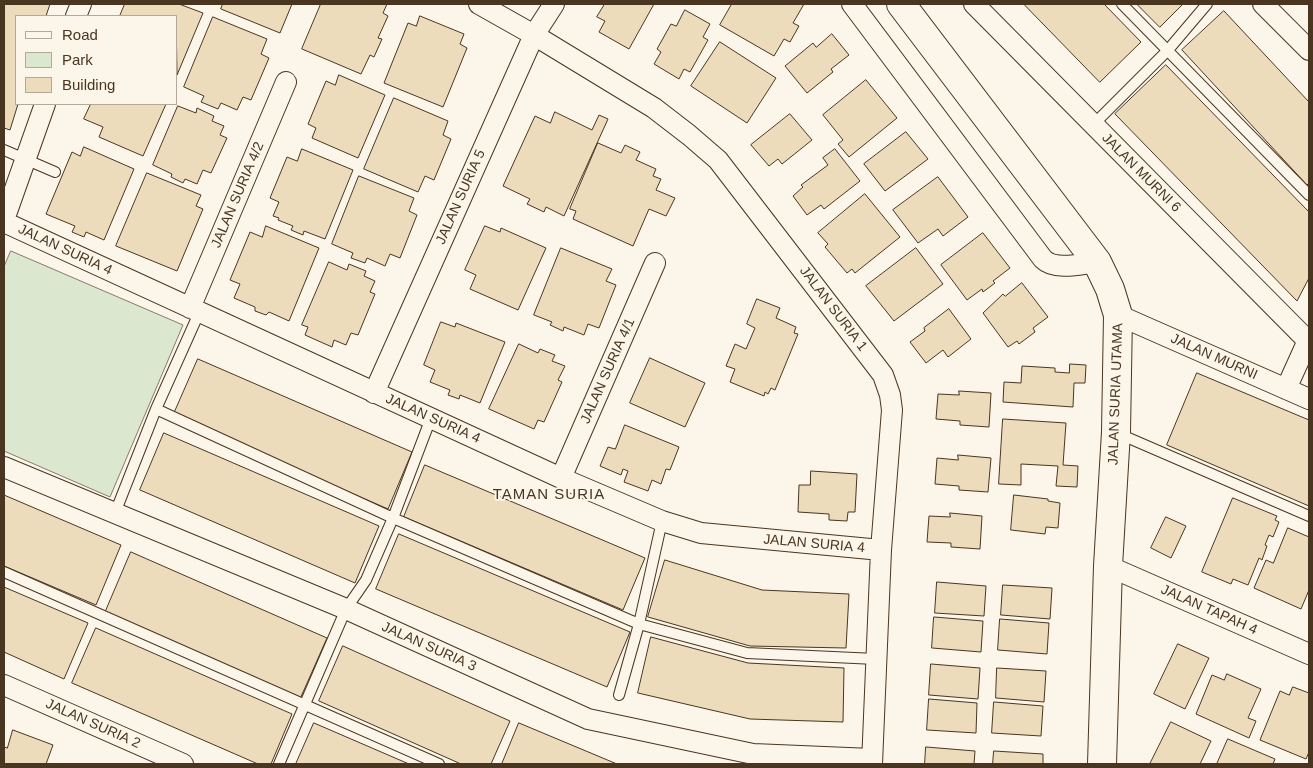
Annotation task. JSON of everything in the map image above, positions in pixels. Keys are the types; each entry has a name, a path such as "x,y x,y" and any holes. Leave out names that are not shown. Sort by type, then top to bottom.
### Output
{"main road":[{"name":"JALAN SURIA UTAMA","path":"901,4 1097,262 1110,289 1118,315 1116,432 1108,566 1102,764"}],"street":[{"name":"JALAN SURIA 1","path":"479,4 654,108 718,160 882,374 890,396 892,410 881,550 872,762"},
{"name":"JALAN SURIA 5","path":"374,393 534,35 554,4"},
{"path":"852,4 1022,234 1043,259 1052,265 1097,262"},
{"name":"JALAN MURNI 6","path":"974,4 1309,340"},
{"path":"1263,4 1309,50"},
{"name":"JALAN SURIA 4/2","path":"194,311 286,82"},
{"path":"4,221 45,105"},
{"name":"JALAN SURIA 4","path":"4,221 194,311 561,478 662,521 701,533 881,550"},
{"name":"JALAN SURIA 4/1","path":"561,478 655,264"},
{"name":"JALAN MURNI","path":"1118,315 1309,399"},
{"path":"1286,389 1309,340"},
{"name":"JALAN SURIA 3","path":"4,466 346,609 588,718 753,754 872,762"},
{"name":"JALAN TAPAH 4","path":"1108,566 1309,654"},
{"name":"JALAN SURIA 2","path":"4,685 183,764"}],"lane":[{"path":"1122,4 1309,195"},
{"path":"1093,125 1168,50 1207,4"},
{"path":"4,150 55,172"},
{"path":"115,513 194,311"},
{"path":"156,409 393,518 639,624 747,653 876,659"},
{"path":"279,764 346,609 366,580 393,518 431,418"},
{"path":"1116,432 1309,516"},
{"path":"619,695 639,624 662,521"},
{"path":"4,572 439,764"}],"green space":[{"path":"11,251 183,325 110,497 4,451 4,267"}],"building":[{"path":"4,4 50,4 46,15 15,15 15,105 18,105 10,130 4,128"},
{"path":"125,4 179,4 203,13 178,73 178,15 120,15"},
{"path":"223,4 292,4 280,33 221,9"},
{"path":"321,4 387,4 383,13 388,16 378,38 382,39 374,57 370,55 361,74 302,49"},
{"path":"605,4 654,4 629,49 599,32 605,21 597,17"},
{"path":"732,4 804,4 793,23 799,26 790,42 784,39 774,56 720,25"},
{"path":"1024,4 1104,4 1141,42 1100,82"},
{"path":"1137,4 1183,4 1160,27"},
{"path":"685,10 710,24 703,37 708,40 690,72 684,69 679,79 654,64 661,52 657,49 671,24 676,26"},
{"path":"1224,11 1309,102 1309,183 1307,185 1182,50"},
{"path":"420,16 464,34 460,44 467,48 443,107 384,83 408,23 416,26"},
{"path":"213,17 267,39 261,54 269,58 251,100 243,97 237,110 221,103 218,109 201,102 204,96 184,87"},
{"path":"832,34 849,55 831,69 833,72 807,93 785,66 813,43 816,47"},
{"path":"720,42 776,78 747,123 691,86"},
{"path":"1166,65 1309,212 1309,278 1297,301 1115,114"},
{"path":"339,75 385,95 358,158 312,138 316,128 308,124 326,81 335,85"},
{"path":"866,80 897,118 849,157 838,144 843,140 823,115"},
{"path":"394,98 448,121 443,135 451,139 434,180 425,176 418,192 364,169"},
{"path":"91,105 166,105 143,156 99,137 103,127 84,119"},
{"path":"178,106 196,113 197,108 214,116 212,121 224,126 220,135 227,138 211,173 203,170 197,184 185,179 183,183 171,177 172,174 153,165"},
{"path":"555,112 592,130 599,115 608,119 564,216 546,207 544,212 527,204 530,199 503,186 535,116 550,123"},
{"path":"790,114 812,140 782,164 778,159 769,166 751,145"},
{"path":"906,132 928,159 885,191 864,164"},
{"path":"598,143 621,153 625,145 640,152 636,160 656,169 653,176 661,179 656,190 675,198 666,216 649,209 633,246 573,219 576,211 570,209"},
{"path":"84,147 134,169 104,240 86,232 84,237 72,232 75,226 46,214 72,152 80,156"},
{"path":"302,149 353,170 325,239 304,231 303,235 291,230 293,226 273,216 279,202 270,198 287,157 297,161"},
{"path":"835,149 860,181 824,209 821,205 807,215 793,196 803,187 801,185 828,165 823,158"},
{"path":"147,173 201,195 196,206 203,209 177,271 116,246"},
{"path":"359,176 414,198 409,211 417,215 400,258 390,254 385,266 367,258 365,263 351,258 353,253 332,244"},
{"path":"938,177 968,217 943,236 938,229 918,243 893,210"},
{"path":"865,194 900,237 855,273 852,269 847,273 825,247 828,244 818,233"},
{"path":"266,226 319,248 289,321 269,312 266,315 255,311 255,307 234,298 240,284 230,280 250,232 262,237"},
{"path":"485,226 500,232 501,228 546,248 518,310 470,289 476,275 465,270"},
{"path":"983,233 1010,268 993,281 995,283 983,292 982,289 967,300 941,265"},
{"path":"561,248 612,269 606,281 616,285 599,328 588,324 584,335 564,327 563,331 550,325 552,322 534,315"},
{"path":"916,248 943,284 894,321 866,286"},
{"path":"329,262 347,270 349,264 366,271 364,276 375,281 370,292 375,294 358,335 351,333 346,345 334,340 332,347 305,335 308,327 302,325"},
{"path":"1022,283 1048,317 1033,328 1035,332 1019,344 1017,341 1008,347 983,313 1003,294 1005,296"},
{"path":"757,299 780,308 776,318 796,327 794,333 798,334 775,390 771,388 768,394 765,392 764,396 730,382 735,369 726,366 735,344 746,349 755,328 747,324"},
{"path":"949,309 971,339 948,357 943,350 926,363 910,342 925,331 924,328"},
{"path":"441,322 455,327 456,323 505,342 480,403 460,395 459,399 448,395 450,390 430,382 435,370 424,365"},
{"path":"519,344 538,353 540,349 555,355 552,361 565,366 558,380 562,382 544,422 538,420 534,429 489,409"},
{"path":"650,358 705,383 685,427 630,403"},
{"path":"198,359 412,452 388,509 173,416"},
{"path":"1070,364 1086,365 1085,383 1074,383 1073,407 1003,402 1004,382 1021,383 1022,366 1055,368 1055,372 1069,373"},
{"path":"1197,373 1309,420 1309,506 1167,445"},
{"path":"959,391 991,393 989,427 960,425 960,421 936,419 938,394 959,395"},
{"path":"1003,419 1066,423 1063,465 1078,466 1077,487 1056,486 1058,466 1021,464 1021,485 999,484"},
{"path":"625,425 679,447 670,470 666,469 661,484 652,480 648,491 624,482 628,471 623,469 621,475 600,466 608,447 615,449"},
{"path":"164,433 379,526 355,583 140,490"},
{"path":"958,455 991,458 988,492 959,490 959,486 935,484 937,458 958,460"},
{"path":"425,465 645,558 623,610 404,517"},
{"path":"811,471 857,474 855,512 848,512 847,521 829,520 829,514 798,512 799,485 810,485"},
{"path":"4,495 121,545 96,605 4,566"},
{"path":"1014,495 1048,499 1048,501 1060,503 1058,528 1046,527 1045,534 1011,530"},
{"path":"1233,498 1277,516 1275,520 1279,522 1273,537 1269,535 1262,560 1259,558 1248,585 1233,579 1231,584 1202,572"},
{"path":"950,513 982,516 980,549 951,547 951,543 927,542 929,516 950,517"},
{"path":"1166,517 1186,526 1171,558 1151,548"},
{"path":"1288,528 1309,537 1309,590 1301,609 1254,588 1266,560 1273,563"},
{"path":"399,534 630,632 607,687 376,589"},
{"path":"131,552 327,638 300,699 105,613"},
{"path":"665,560 762,590 849,594 846,648 750,646 648,617"},
{"path":"937,582 986,586 984,616 935,613"},
{"path":"1003,585 1052,588 1050,619 1001,615"},
{"path":"4,587 88,623 64,679 4,652"},
{"path":"934,617 983,621 981,652 932,648"},
{"path":"1000,619 1049,623 1047,654 998,650"},
{"path":"96,628 292,714 271,764 258,764 72,683"},
{"path":"651,637 748,663 844,668 843,722 750,719 638,693"},
{"path":"1178,644 1209,658 1185,709 1154,694"},
{"path":"343,646 510,721 491,764 461,764 319,701"},
{"path":"931,664 980,668 978,699 929,695"},
{"path":"997,668 1046,671 1044,702 996,698"},
{"path":"1227,674 1261,689 1248,718 1256,721 1249,738 1196,714 1212,675 1224,680"},
{"path":"1293,687 1309,693 1309,752 1306,759 1260,740 1280,691 1289,695"},
{"path":"929,699 977,703 976,733 927,730"},
{"path":"994,702 1043,706 1041,736 992,733"},
{"path":"1171,722 1211,741 1200,764 1150,764"},
{"path":"314,723 409,764 296,764"},
{"path":"519,723 617,764 502,764"},
{"path":"13,730 53,745 46,764 4,764 4,747 7,748"},
{"path":"1228,739 1275,759 1273,764 1217,764"},
{"path":"926,747 975,751 974,764 925,764"},
{"path":"994,751 1043,754 1043,764 993,764"}],"district":[{"name":"TAMAN SURIA","path":"549,495"}]}
